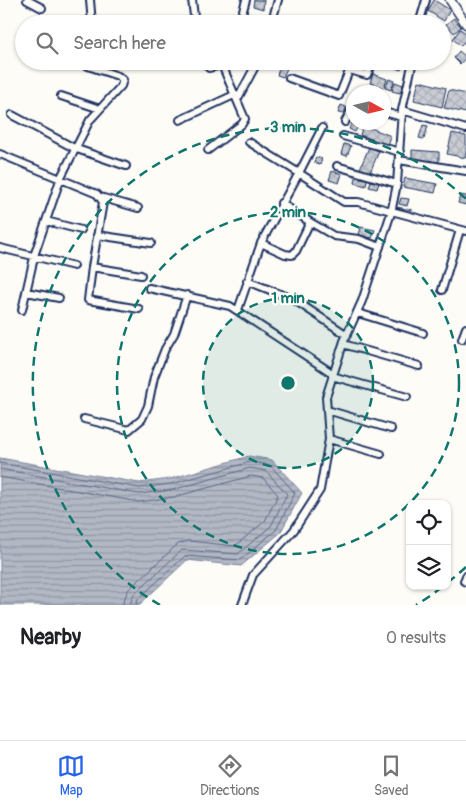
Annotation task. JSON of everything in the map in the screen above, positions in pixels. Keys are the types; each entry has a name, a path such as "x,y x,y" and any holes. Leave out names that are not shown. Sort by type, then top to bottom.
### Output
{"street":[{"path":"27,0 42,8"},
{"path":"90,0 91,15"},
{"path":"192,0 194,15"},
{"path":"242,15 246,0"},
{"path":"274,15 278,0"},
{"path":"422,15 426,0"},
{"path":"450,0 466,24"},
{"path":"22,310 34,256 60,180 74,148 90,120 122,86 122,80 118,76 105,70"},
{"path":"208,150 242,124 245,119 225,70"},
{"path":"180,120 235,97 252,70"},
{"path":"289,78 337,96 340,95 350,70 367,75 370,70"},
{"path":"242,605 252,576 294,530 320,490 329,439 326,396 343,344 358,313 391,213 397,184 402,113 411,70"},
{"path":"61,96 100,109"},
{"path":"391,112 402,113 466,129"},
{"path":"12,115 74,148 126,166"},
{"path":"238,310 261,243 322,128"},
{"path":"343,136 400,152"},
{"path":"249,142 344,202 354,202 463,230 442,290"},
{"path":"0,154 100,196 138,208"},
{"path":"399,160 466,171"},
{"path":"337,166 397,184"},
{"path":"100,196 103,202 88,300 139,309"},
{"path":"281,203 334,236 359,239 380,247"},
{"path":"46,221 81,230"},
{"path":"261,243 285,254 292,255 296,251 310,222"},
{"path":"97,235 150,243"},
{"path":"0,248 74,266"},
{"path":"92,267 140,275"},
{"path":"247,281 293,299 347,335"},
{"path":"149,288 230,306 332,375 407,397"},
{"path":"26,292 59,298"},
{"path":"84,419 129,430 142,419 148,406 154,377 165,349 174,334 187,296"},
{"path":"358,313 423,333"},
{"path":"462,339 466,328"},
{"path":"343,344 419,366"},
{"path":"326,410 391,429"},
{"path":"329,439 381,454"},
{"path":"466,576 464,582 466,582"}],"water":[{"path":"249,456 272,460 302,493 280,533 241,566 187,560 139,605 0,605 0,458 139,483 170,479"}],"building":[{"path":"254,0 264,0 263,9 253,6"},
{"path":"434,0 450,10 447,15 434,15 428,11"},
{"path":"454,18 461,27 454,33 451,30 451,20"},
{"path":"460,29 466,33 466,39 461,46 453,39"},
{"path":"459,51 466,57 460,64 454,58"},
{"path":"279,70 286,70 283,77 277,75"},
{"path":"373,74 387,79 385,85 370,83"},
{"path":"389,79 394,81 391,90 391,85 386,85"},
{"path":"419,81 446,88 442,107 414,100"},
{"path":"395,82 403,85 400,93 392,91"},
{"path":"449,90 466,94 466,113 444,108"},
{"path":"341,105 346,107 344,114 338,113"},
{"path":"423,125 428,126 424,139 419,138"},
{"path":"362,130 376,130 391,136 388,145 360,135"},
{"path":"452,133 466,136 466,158 447,154"},
{"path":"344,144 351,146 347,156 341,154"},
{"path":"369,147 379,151 369,175 359,171"},
{"path":"412,150 439,152 439,162 412,160"},
{"path":"316,157 322,159 320,165 314,163"},
{"path":"332,171 342,174 339,183 329,180"},
{"path":"356,177 367,179 366,186 355,183"},
{"path":"405,178 437,184 435,193 403,187"},
{"path":"371,181 379,183 377,189 369,187"},
{"path":"460,195 466,196 466,205 458,203"},
{"path":"401,198 409,199 407,206 399,204"},
{"path":"396,207 412,210 411,214 396,211"},
{"path":"361,227 375,230 372,238 359,235"}]}
